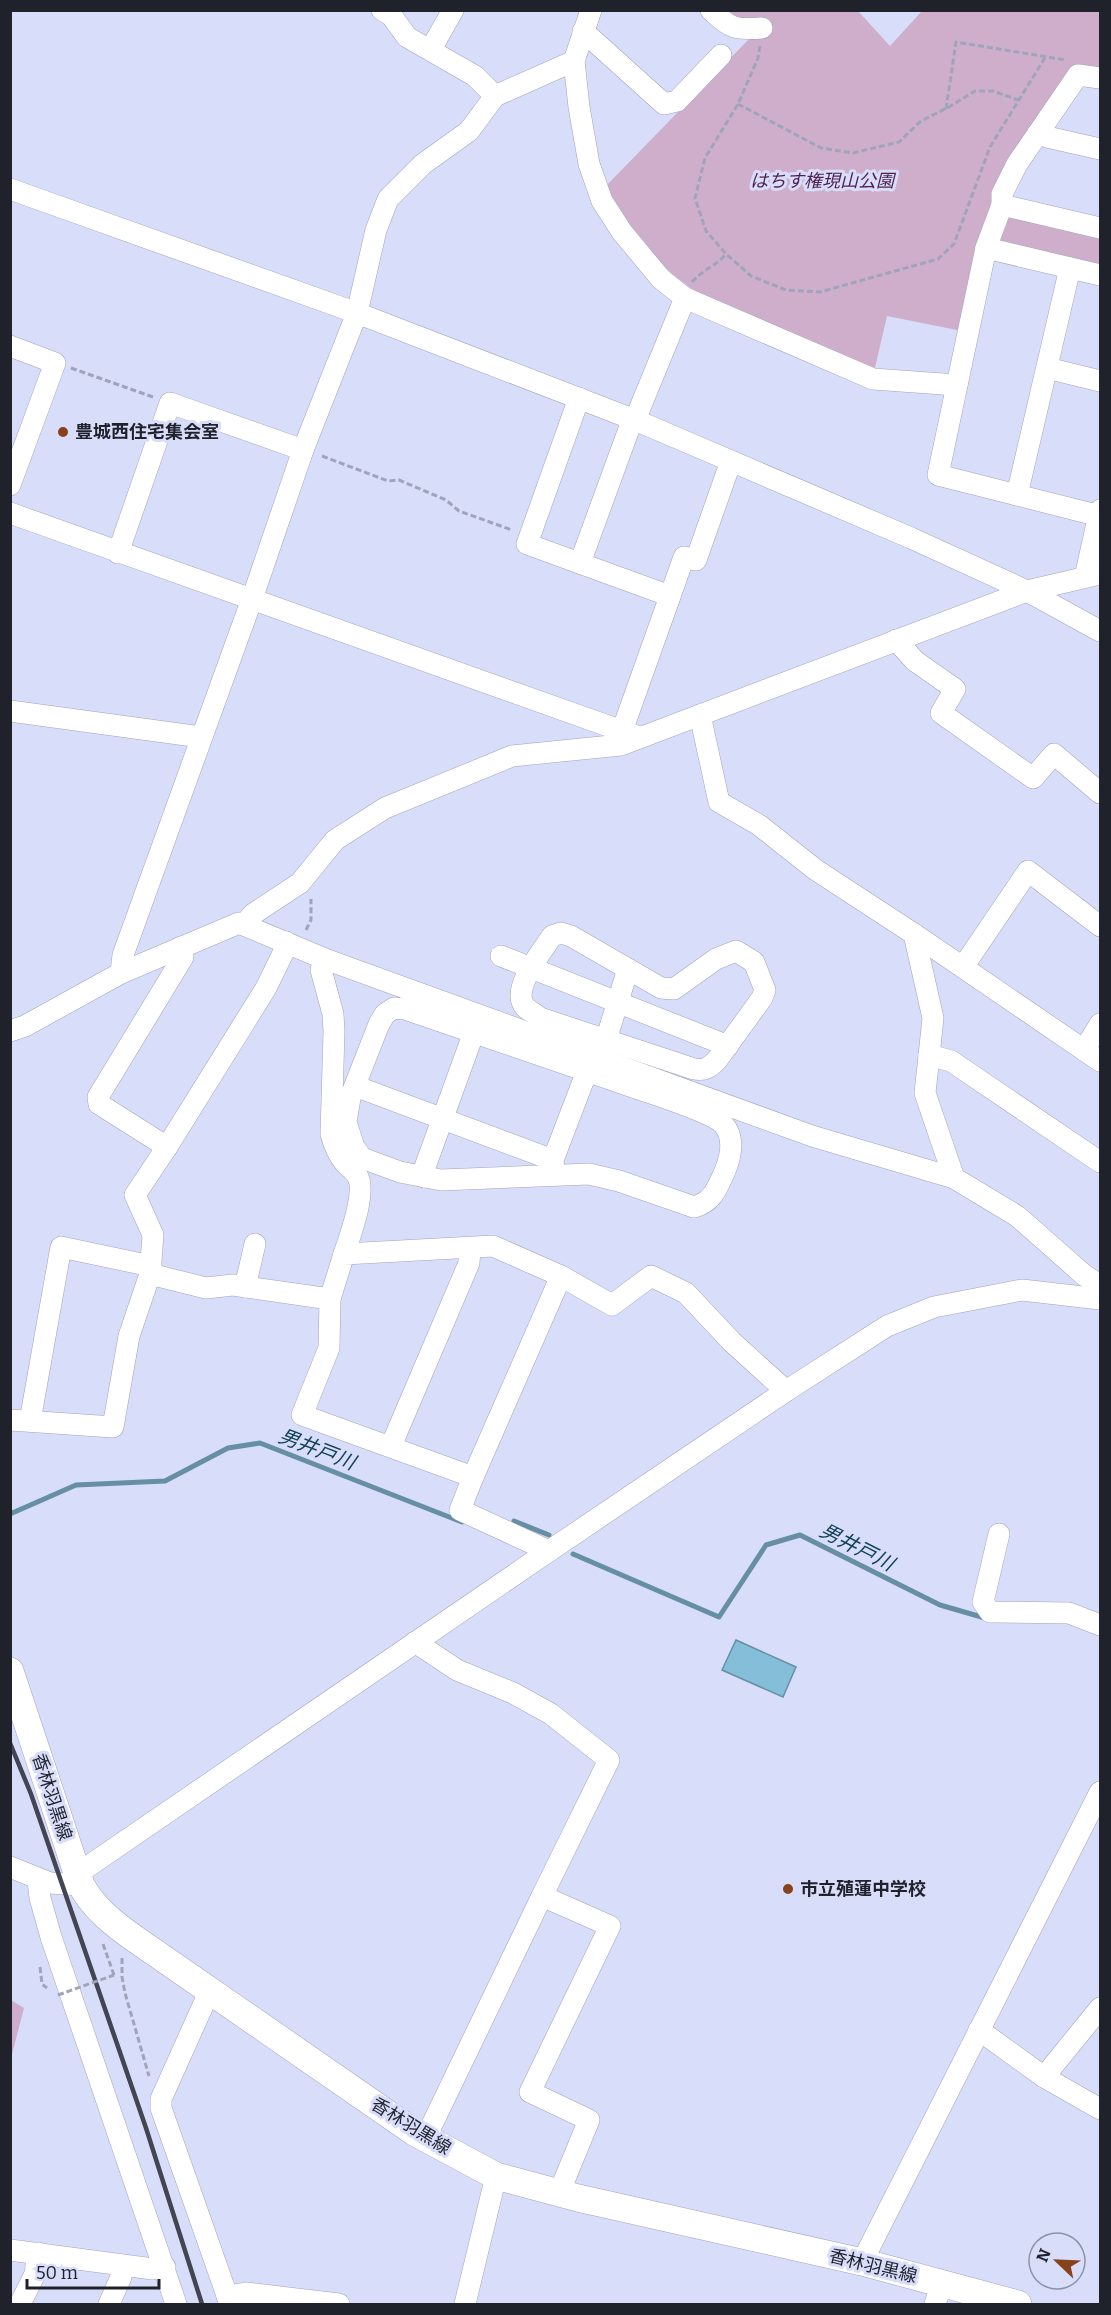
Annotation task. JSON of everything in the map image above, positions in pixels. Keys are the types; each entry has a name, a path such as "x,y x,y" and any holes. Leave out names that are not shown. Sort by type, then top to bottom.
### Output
{"main road":[{"name":"香林羽黒線","path":"10,1671 79,1880 92,1903 110,1921 414,2132 496,2176 559,2193 862,2262 939,2294 1018,2304"}],"street":[{"path":"382,10 391,15 408,38 475,76 495,96"},
{"path":"431,50 453,10"},
{"path":"591,10 574,61 589,164 602,201 622,232 661,279 683,296 873,379 957,385"},
{"path":"711,10 724,24 740,30 762,28"},
{"path":"583,31 664,104 677,101 721,55"},
{"path":"121,973 123,955 252,599 303,450 357,313 376,230 388,199 423,164 469,131 495,96 574,61"},
{"path":"10,513 631,734 700,715 1027,591 1093,576 1100,514 938,476 986,248 1002,205 1002,194 1017,164 1078,75 1101,78"},
{"path":"1038,133 1101,149"},
{"path":"10,189 357,313 635,420 911,538 1027,591 1101,631"},
{"path":"1002,205 1101,228"},
{"path":"986,248 1101,275"},
{"path":"1017,495 1070,268"},
{"path":"580,563 629,429 635,420 683,296"},
{"path":"10,346 55,363 10,485"},
{"path":"1047,368 1101,381"},
{"path":"579,398 527,544 670,596"},
{"path":"118,553 170,403 303,450"},
{"path":"244,925 253,914 300,883 310,884 335,840 385,808 512,756 621,745 631,734 670,596 684,557 696,560 731,461"},
{"path":"896,640 915,661 955,689 941,713 950,720 1033,778 1054,754 1101,792"},
{"path":"10,711 201,736"},
{"path":"700,715 719,802 759,825 816,870 1092,1056 1101,1024"},
{"path":"963,967 1028,872 1101,926"},
{"path":"10,1031 25,1026 121,973 232,925 244,925 295,939 325,959 812,1136 954,1178 1017,1216 1084,1275 1101,1285"},
{"path":"561,933 571,936 661,988 674,989 727,953 736,951 754,962 765,990 728,1046 710,1068 702,1071 540,1018 521,1000 520,991 531,969 552,936 561,933"},
{"path":"914,934 933,1018 925,1093 954,1178"},
{"path":"295,939 285,949 266,988 135,1195 153,1235 151,1270 129,1336 113,1427 20,1420 61,1247 151,1270 206,1288 233,1285 330,1299"},
{"path":"167,1147 99,1104 98,1097 183,957 181,947"},
{"path":"501,956 728,1046"},
{"path":"325,959 321,970 333,1014 334,1031 331,1134 341,1158 359,1178 360,1187 359,1200 330,1299 329,1348 302,1415 473,1477"},
{"path":"606,1040 628,969"},
{"path":"356,1086 443,1119 554,1167 601,1176 694,1207 710,1200 727,1165 731,1142 728,1129 721,1121 673,1101 405,1009 394,1008 385,1014 350,1098 346,1122 354,1147 363,1158 400,1172 441,1180 554,1167"},
{"path":"424,1177 425,1167 474,1032"},
{"path":"929,1055 951,1061 1101,1162"},
{"path":"554,1167 586,1071"},
{"path":"245,1287 255,1244"},
{"path":"344,1254 493,1246 561,1276 612,1305 651,1276 686,1293 732,1342 786,1391"},
{"path":"391,1446 469,1263 470,1248"},
{"path":"549,1551 459,1510 561,1276"},
{"path":"10,1867 38,1880 61,1885 79,1880 415,1642 786,1391 887,1326 934,1307 1022,1290 1101,1299"},
{"path":"999,1534 983,1602 990,1612 1069,1613 1101,1624"},
{"path":"415,1642 457,1670 513,1693 551,1714 609,1760 426,2137"},
{"path":"862,2262 1101,1792"},
{"path":"38,1880 39,1898 51,1937 177,2304"},
{"path":"542,1896 610,1926 530,2092 589,2120 559,2193"},
{"path":"210,1990 161,2099 161,2108 228,2300 246,2293 339,2304"},
{"path":"1044,2077 1101,2008"},
{"path":"979,2030 1044,2077 1101,2109"},
{"path":"465,2304 496,2176"},
{"path":"10,2250 153,2269 165,2267"},
{"path":"20,2304 34,2274 38,2253"},
{"path":"109,2304 121,2277 121,2265"}],"path":[{"path":"762,28 758,58 738,104 705,158 695,198 706,231 726,254 751,276 786,290 820,292 938,259 954,244 990,147 1046,56"},
{"path":"946,109 956,42 1068,60"},
{"path":"738,104 821,148 854,153 899,142 921,121 975,91 993,91 1018,100"},
{"path":"683,296 701,271 717,264 726,254"},
{"path":"55,363 170,403"},
{"path":"303,450 388,481 399,480 446,500 459,511 530,536"},
{"path":"295,939 311,920 310,884"},
{"path":"58,1995 114,1975 102,1942"},
{"path":"121,1952 124,1993 150,2078"}],"green space":[{"name":"はちす権現山公園","path":"720,11 858,11 890,46 922,11 1100,11 1100,71 1076,69 1004,177 962,331 887,316 874,372 703,296 672,274 636,234 606,186 749,39"},
{"path":"1011,214 1100,235 1100,268 998,244 1005,217"},
{"path":"11,2000 24,2008 11,2058"}],"water":[{"path":"736,1640 796,1667 783,1697 722,1670"}],"waterway":[{"name":"男井戸川","path":"10,1514 76,1485 165,1481 228,1448 260,1443 462,1522"},
{"name":"男井戸川","path":"514,1521 549,1535"},
{"name":"男井戸川","path":"573,1554 719,1617 766,1545 800,1535 940,1605 985,1618"}],"railway":[{"path":"10,1743 31,1794 146,2128 202,2304"}],"place":[{"name":"豊城西住宅集会室","path":"63,432"},
{"name":"市立殖蓮中学校","path":"788,1889"}]}
